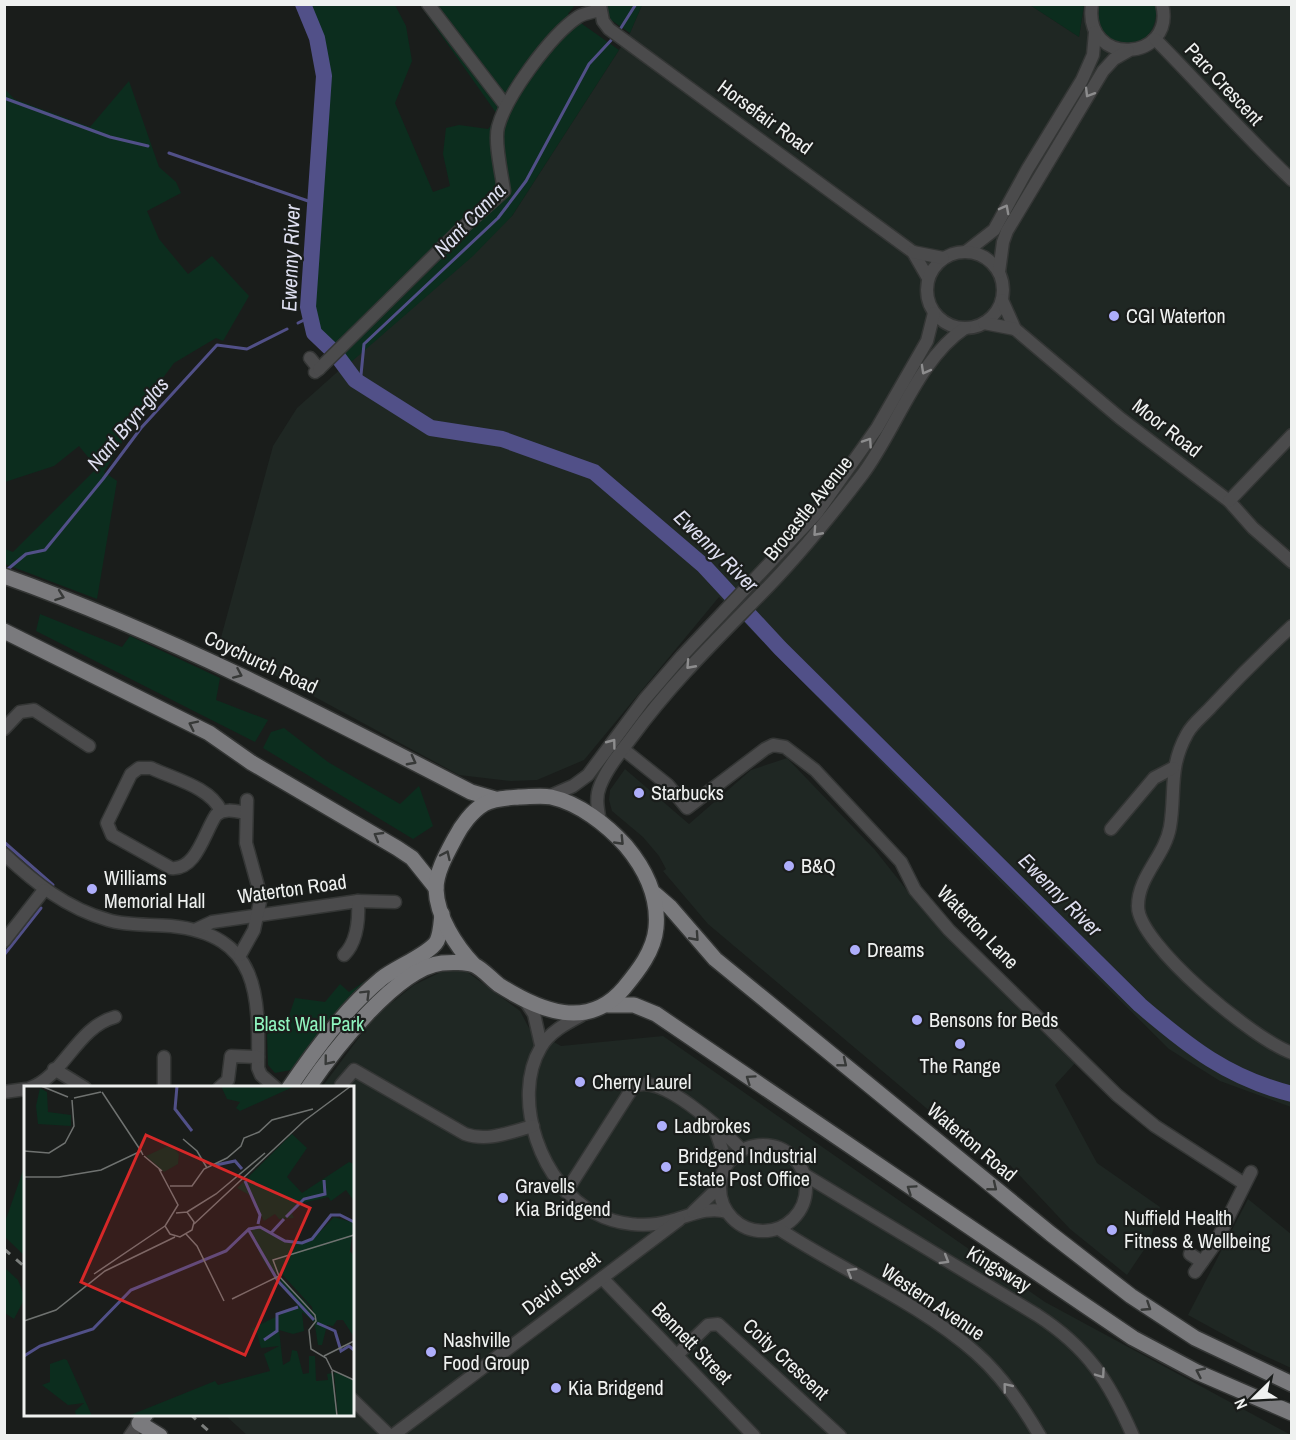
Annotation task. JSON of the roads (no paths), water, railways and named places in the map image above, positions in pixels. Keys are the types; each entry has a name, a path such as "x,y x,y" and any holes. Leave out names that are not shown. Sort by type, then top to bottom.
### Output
{"main road":[{"name":"Coychurch Road","path":"4,576 82,604 305,705 471,792 495,799"},
{"path":"4,631 209,733 252,763 412,858 436,888 442,914 454,941 474,965 498,985 546,1009 584,1014 608,1005 634,1005 656,1014 1133,1338 1197,1372 1292,1413"},
{"path":"436,888 444,860 459,830 481,805 495,799 550,796 575,806 600,822 637,859 655,894 653,943 633,977 608,1005"},
{"name":"Waterton Road","path":"655,894 670,907 715,959 1103,1275 1195,1338 1292,1384"},
{"path":"290,1086 333,1029 363,996 381,980 426,951 437,940 442,914"},
{"path":"310,1086 351,1032 386,996 410,977 441,963 474,965"},
{"path":"138,1424 160,1436"}],"street":[{"path":"428,4 506,106"},
{"path":"967,251 994,230 1026,170 1082,81 1093,55 1095,32 1092,23 1092,4"},
{"path":"1095,32 1109,46 1128,51 1138,50 1155,39 1163,21 1162,4"},
{"path":"310,358 319,368 504,191 497,130 514,90 549,45 578,17 600,7"},
{"name":"Horsefair Road","path":"600,7 609,30 730,116 913,252 928,278"},
{"name":"Parc Crescent","path":"1155,39 1199,83 1238,128 1292,180"},
{"path":"999,273 986,258 967,251 954,252 943,258 928,278 927,297 934,314 943,321 964,328 984,323 998,309 1003,291 999,273 1003,242 1007,231 1102,71 1114,59 1128,51"},
{"name":"Horsefair Road","path":"913,252 943,258"},
{"name":"Moor Road","path":"1002,300 1015,329 1120,418 1229,501 1253,528 1292,562"},
{"name":"Brocastle Avenue","path":"550,796 573,786 588,775 644,700 789,545 843,480 878,428 922,350 934,314"},
{"name":"Moor Road","path":"984,323 1015,329"},
{"name":"Brocastle Avenue","path":"600,822 597,799 599,788 624,748 692,662 761,594 829,518 864,472 935,353 947,340 964,328"},
{"path":"1229,501 1292,435"},
{"path":"1292,626 1188,732 1173,768 1170,826 1165,847 1140,889 1137,908 1142,926 1155,945 1248,1029 1292,1053"},
{"path":"4,729 20,712 34,710 89,746"},
{"name":"Waterton Lane","path":"624,748 668,785 687,808 765,749 773,746 784,747 823,777 901,862 915,890 950,930 1117,1095 1155,1126 1243,1183"},
{"path":"139,768 151,768 205,793 212,798 221,811 213,820 189,864 177,869 171,868 112,835 107,823 131,774 139,768"},
{"path":"1111,829 1154,778 1173,768"},
{"path":"240,956 259,916 261,897 246,843 247,800"},
{"path":"221,811 246,813"},
{"path":"4,854 44,890 107,920 197,930 225,942 240,956 247,967 257,997 258,1057 261,1075 274,1086"},
{"path":"4,941 44,890"},
{"path":"344,955 352,947 358,901"},
{"name":"Waterton Road","path":"197,930 212,922 358,901 395,902"},
{"path":"524,999 534,1014 541,1045 531,1078 530,1103 533,1126 551,1172 566,1192 595,1214 619,1222 638,1225 681,1218 693,1212 720,1186"},
{"path":"541,1045 560,1027 584,1014"},
{"path":"34,1086 45,1080 99,1022 115,1017"},
{"path":"221,1086 228,1080 231,1056 258,1057"},
{"path":"164,1057 164,1086"},
{"path":"54,1069 82,1086"},
{"path":"341,1085 354,1070 475,1138 487,1138 533,1126"},
{"path":"566,1192 633,1088 644,1082 653,1084 681,1100 713,1123 742,1150"},
{"path":"4,1092 24,1089"},
{"path":"713,1123 727,1164"},
{"path":"767,1144 792,1155 805,1175 807,1190 802,1208 793,1220 779,1229 758,1231 746,1228 728,1212 723,1204 720,1186 727,1164 742,1150 767,1144"},
{"path":"1190,1254 1198,1267 1215,1244 1243,1183 1251,1172"},
{"name":"Kingsway","path":"805,1175 1037,1315 1066,1335 1088,1357 1105,1379 1133,1436"},
{"path":"693,1212 720,1210 728,1212"},
{"name":"David Street","path":"391,1436 602,1278 638,1248 681,1218"},
{"path":"638,1225 638,1248"},
{"name":"Western Avenue","path":"779,1229 926,1316 969,1347 1006,1385 1040,1436"},
{"name":"Bennett Street","path":"602,1278 754,1436"},
{"name":"Coity Crescent","path":"677,1355 708,1325 718,1324 734,1336 840,1436"},
{"path":"354,1401 391,1436"}],"waterway":[{"name":"Ewenny River","path":"303,4 317,38 324,76 308,307 314,333 335,353 355,380 431,428 502,439 594,472 704,566 780,648 1140,1005 1210,1059 1248,1079 1292,1094"},
{"name":"Nant Canna","path":"619,31 636,4"},
{"name":"Nant Canna","path":"360,385 364,344 498,218 526,181 589,64 615,36"},
{"path":"4,98 110,137 148,146"},
{"path":"169,153 314,203"},
{"name":"Nant Bryn-glas","path":"298,323 310,317"},
{"name":"Nant Bryn-glas","path":"8,569 26,554 45,550 141,428 217,345 247,349 287,329"},
{"name":"Nant Bryn-glas","path":"4,842 53,885"},
{"name":"Nant Bryn-glas","path":"4,955 41,908"}],"railway":[{"path":"4,1249 24,1266"},
{"path":"192,1416 214,1436"}],"place":[{"name":"CGI Waterton","path":"1114,316"},
{"name":"Starbucks","path":"639,793"},
{"name":"B&Q","path":"789,866"},
{"name":"Williams Memorial Hall","path":"92,889"},
{"name":"Dreams","path":"855,950"},
{"name":"Bensons for Beds","path":"917,1020"},
{"name":"The Range","path":"960,1044"},
{"name":"Cherry Laurel","path":"580,1082"},
{"name":"Ladbrokes","path":"662,1126"},
{"name":"Bridgend Industrial Estate Post Office","path":"666,1167"},
{"name":"Gravells Kia Bridgend","path":"503,1198"},
{"name":"Nuffield Health Fitness & Wellbeing","path":"1112,1230"},
{"name":"Nashville Food Group","path":"431,1352"},
{"name":"Kia Bridgend","path":"556,1388"}],"park label":[{"name":"Blast Wall Park","path":"309,1024"}]}
